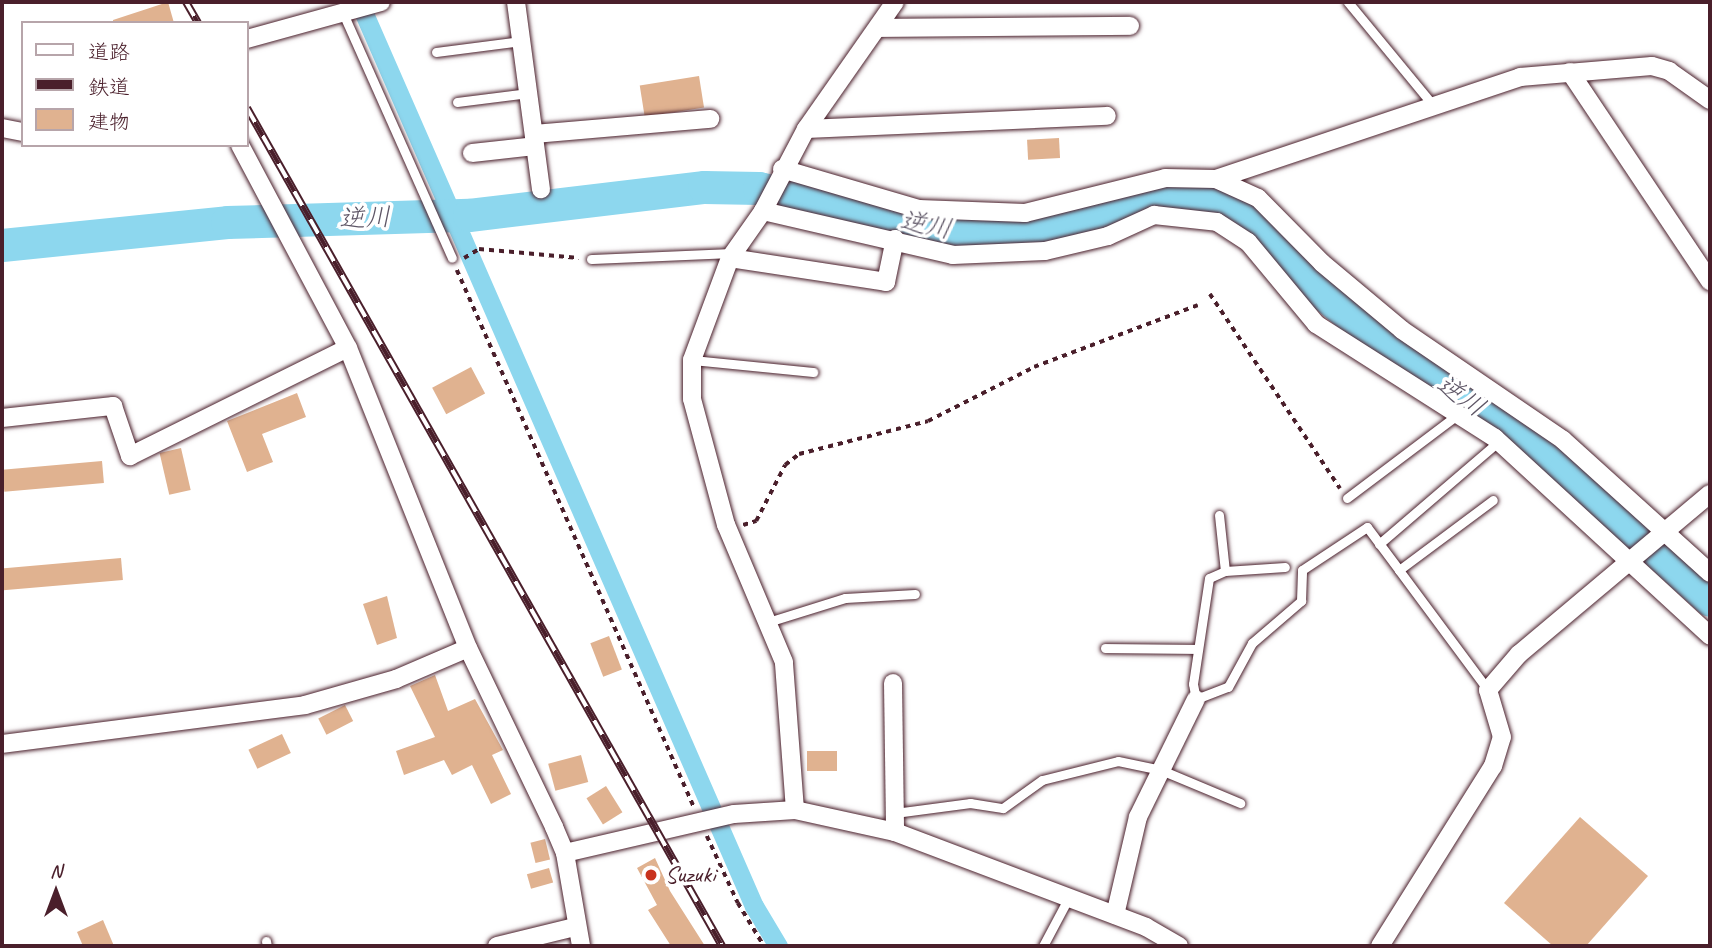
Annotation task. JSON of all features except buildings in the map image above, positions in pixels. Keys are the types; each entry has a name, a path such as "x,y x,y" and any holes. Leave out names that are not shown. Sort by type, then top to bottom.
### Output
{"street":[{"path":"516,2 541,189"},
{"path":"795,810 784,662 728,530 692,399 692,360 731,255 763,208 778,176 806,129 880,28 895,2"},
{"path":"248,39 344,9 376,3"},
{"path":"880,28 1130,26"},
{"path":"778,176 919,209 1025,213 1165,178 1216,179 1432,104 1520,77 1652,66 1669,71 1710,100"},
{"path":"1570,72 1710,281"},
{"path":"806,129 1107,116"},
{"path":"472,153 534,140 710,119"},
{"path":"2,128 21,132"},
{"path":"241,147 271,201 283,232 348,348 468,648 565,853 575,927 581,946"},
{"path":"1216,179 1258,198 1322,263 1402,330 1563,440 1662,533 1710,573"},
{"path":"763,208 953,255 1045,251 1108,236 1154,215 1217,222 1248,242 1316,324 1499,441 1636,556 1710,636"},
{"path":"731,255 886,282 895,239"},
{"path":"2,418 113,405 130,456 348,348"},
{"path":"1380,946 1493,766 1502,737 1488,690 1519,654 1710,494"},
{"path":"2,744 305,705 396,679 468,648"},
{"path":"894,683 895,831"},
{"path":"1115,915 1138,817 1196,699"},
{"path":"565,853 704,824 734,814 795,810 895,831 1115,915 1179,946"},
{"path":"497,946 575,927"}],"lane":[{"path":"1348,2 1432,104"},
{"path":"344,9 417,183 454,261"},
{"path":"436,52 522,41"},
{"path":"457,102 528,93"},
{"path":"591,259 731,255"},
{"path":"692,360 813,372"},
{"path":"1347,498 1457,415"},
{"path":"1379,544 1499,441"},
{"path":"1399,570 1493,500"},
{"path":"1219,514 1225,571"},
{"path":"1284,567 1225,571 1209,578 1193,684 1196,699 1228,687 1252,643 1301,601 1302,570 1367,527 1488,690"},
{"path":"768,622 845,598 915,594"},
{"path":"1105,648 1198,649"},
{"path":"895,813 970,803 1003,808 1042,780 1118,761 1161,770 1240,803"},
{"path":"1043,946 1069,897"}],"path":[{"path":"591,259 479,249 454,261 738,903 764,946"},
{"path":"1210,294 1347,498"},
{"path":"728,530 756,521 785,465 799,454 928,421 1034,367 1198,305"}],"waterway":[{"path":"359,2 754,906 778,946"},
{"name":"逆川","path":"2,245 227,222 469,215 704,187 759,188 952,233 1041,231 1161,201 1202,199 1255,222 1312,285 1381,341 1565,469 1710,600"}],"railway":[{"path":"186,2 197,21"},
{"path":"248,110 722,946"}],"place":[{"name":"Suzuki","path":"651,875"}]}
